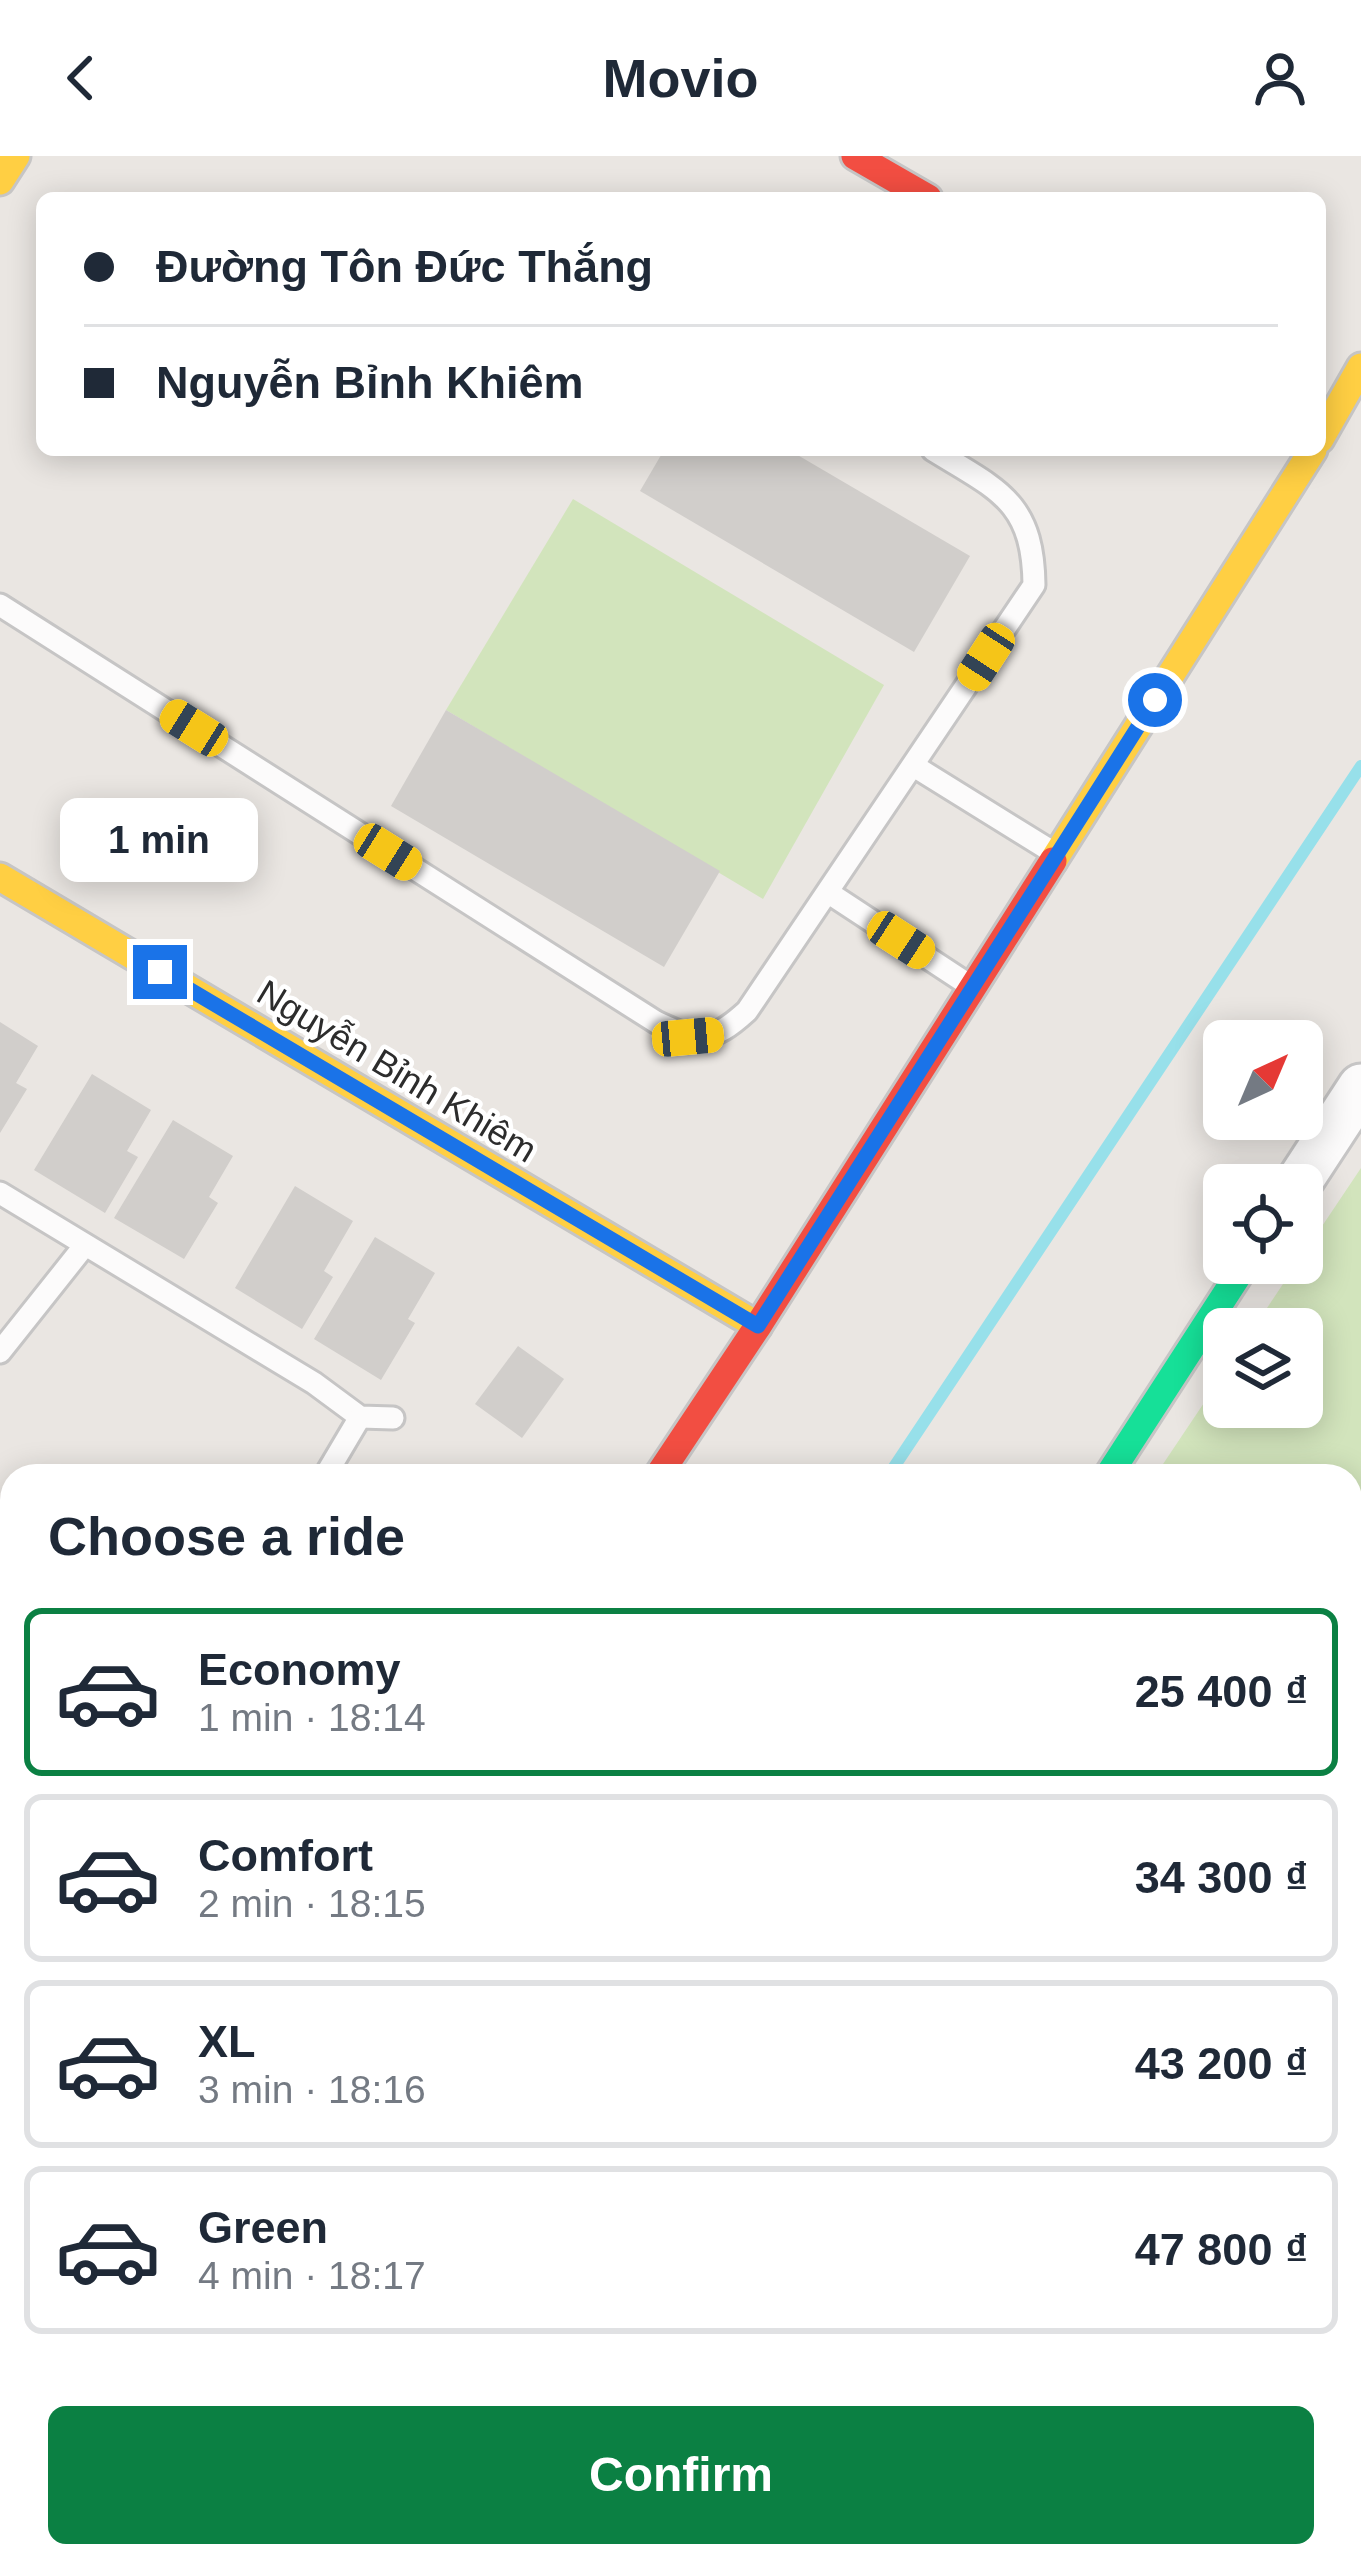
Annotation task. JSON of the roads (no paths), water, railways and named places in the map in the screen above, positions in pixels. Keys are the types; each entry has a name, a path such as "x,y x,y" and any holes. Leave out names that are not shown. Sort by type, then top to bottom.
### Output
{"street":[{"path":"0,181 16,156"},
{"path":"855,156 918,192"},
{"path":"1326,433 1361,367"},
{"path":"666,1464 1312,456"},
{"name":"Nguyễn Bỉnh Khiêm","path":"0,877 758,1326"},
{"path":"1311,1164 1361,1087"},
{"path":"1116,1464 1232,1284"}],"lane":[{"path":"0,605 656,1022 688,1037 722,1034 747,1011 830,892 1034,584 1034,548 1023,517 986,483 943,456"},
{"path":"914,766 1057,855"},
{"path":"830,892 973,987"},
{"path":"0,1193 314,1383 360,1417 393,1418"},
{"path":"0,1352 85,1245"},
{"path":"332,1464 360,1417"}],"waterway":[{"path":"896,1464 1361,766"}]}
